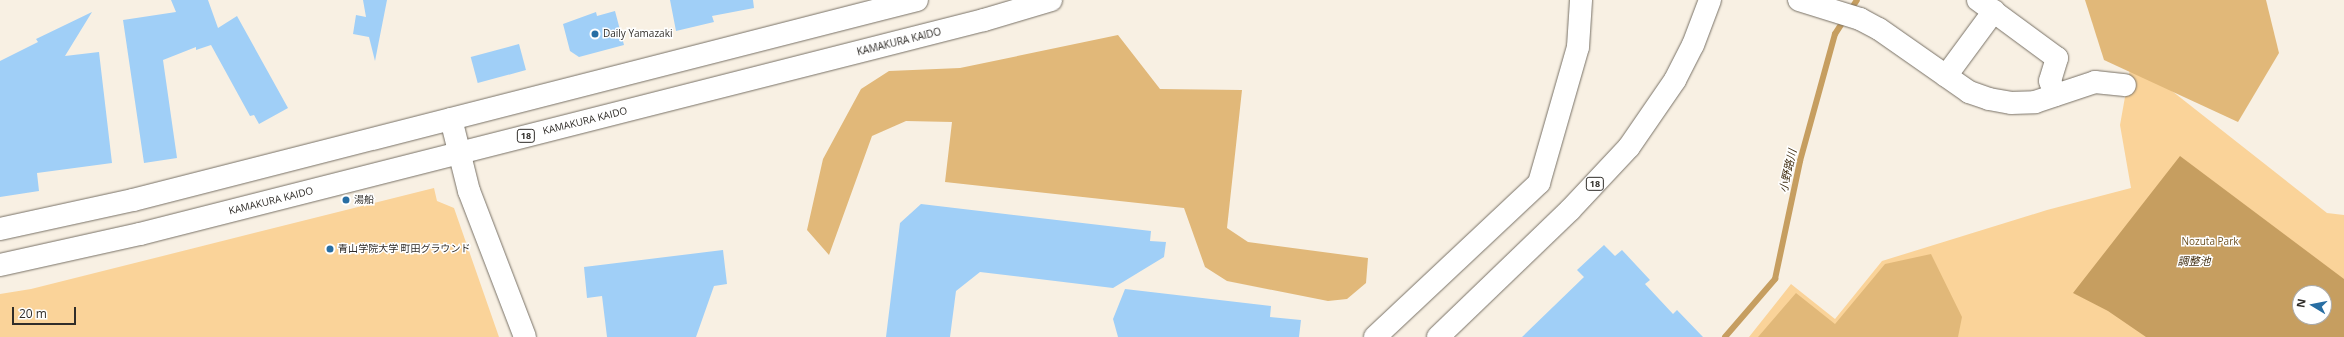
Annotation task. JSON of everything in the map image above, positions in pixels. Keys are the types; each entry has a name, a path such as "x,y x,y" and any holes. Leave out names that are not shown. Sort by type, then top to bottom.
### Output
{"main road":[{"path":"0,229 126,202 917,0"},
{"name":"KAMAKURA KAIDO","path":"0,265 140,234 984,20 1051,0"},
{"path":"1375,337 1538,183 1578,48 1581,0"},
{"name":"18","path":"1438,337 1570,210 1629,147 1675,80 1693,45 1710,0"},
{"path":"1799,0 1860,19 1969,92 2011,103 2035,102 2095,82 2126,85"},
{"path":"1946,76 1986,6 2058,58 2050,81 2055,95"},
{"path":"450,119 469,191 525,337"}],"green space":[{"name":"Nozuta Park","path":"2133,52 2158,80 2327,213 2344,215 2344,337 1749,337 1791,284 1835,319 1882,261 2047,210 2131,188 2120,125"},
{"name":"青山学院大学 町田グラウンド","path":"434,188 437,201 454,208 499,337 0,337 0,294 31,289"}],"shaded area":[{"path":"2085,0 2266,0 2279,53 2238,122 2104,60"},
{"path":"1118,35 1160,89 1242,90 1227,228 1248,242 1368,258 1366,283 1347,299 1328,301 1227,281 1205,267 1184,208 945,182 952,122 906,121 872,136 829,255 807,230 823,159 861,89 889,71 960,68"},
{"path":"1931,254 1962,317 1958,337 1758,337 1796,293 1835,324 1885,264"}],"water":[{"name":"調整池","path":"2180,156 2344,279 2344,337 2146,337 2108,311 2073,293"}],"building":[{"path":"171,0 208,0 218,28 237,16 288,108 259,124 254,115 250,116 211,45 196,50 196,47 163,60 177,158 144,163 123,20 176,12"},
{"path":"363,0 387,0 375,61 369,37 353,34 356,15 366,17"},
{"path":"670,0 753,0 754,8 712,16 714,22 676,31"},
{"path":"615,11 624,45 579,57 570,51 563,24 596,12 597,16"},
{"path":"92,12 65,56 99,52 112,163 37,173 39,191 0,197 0,61 38,42 36,39"},
{"path":"519,44 526,70 478,83 471,57"},
{"path":"921,204 1151,231 1150,241 1166,242 1164,257 1113,288 980,272 956,291 950,337 886,337 900,223"},
{"path":"1604,245 1615,256 1622,250 1650,280 1645,284 1673,314 1677,310 1703,337 1522,337 1584,277 1577,270"},
{"path":"723,250 727,284 714,286 696,337 607,337 602,296 587,298 584,267"},
{"path":"1125,289 1271,306 1270,317 1301,320 1299,337 1118,337 1113,319"}],"waterway":[{"name":"小野路川","path":"1725,337 1775,279 1800,161 1835,34 1857,0"}],"place":[{"name":"Daily Yamazaki","path":"595,34"},
{"name":"湯船","path":"346,200"},
{"name":"青山学院大学 町田グラウンド","path":"330,249"}]}
